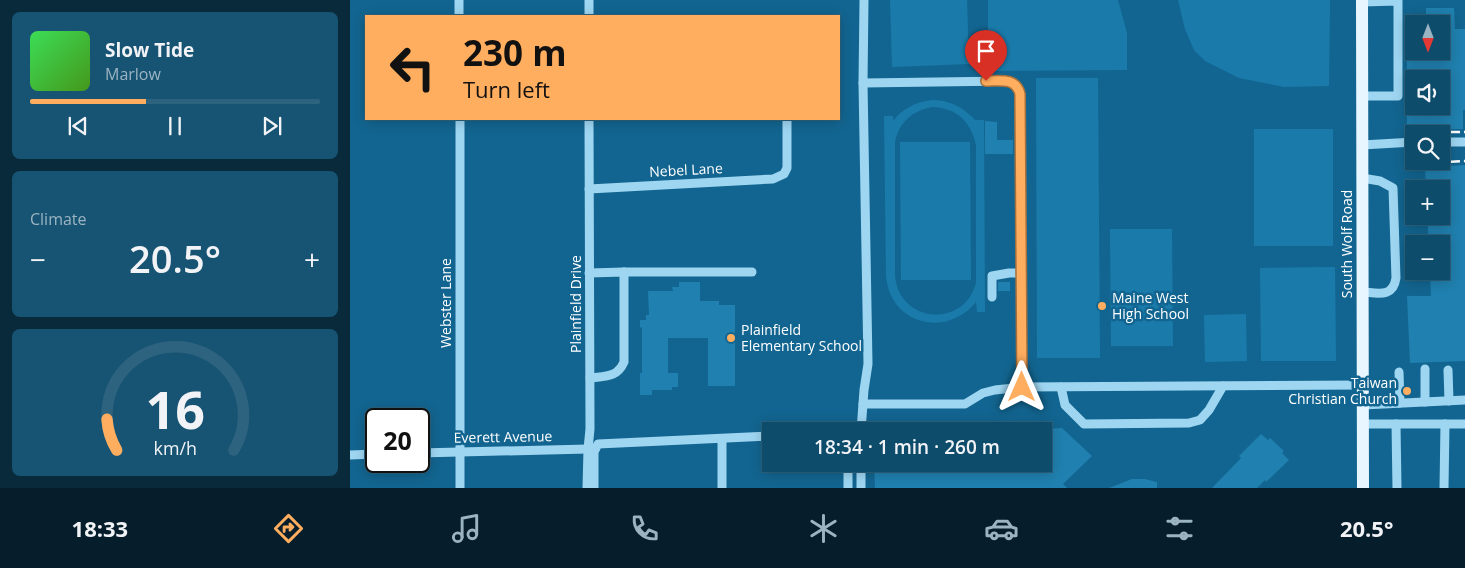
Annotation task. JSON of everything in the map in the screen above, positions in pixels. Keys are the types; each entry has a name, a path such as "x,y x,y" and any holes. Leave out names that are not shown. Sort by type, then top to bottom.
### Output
{"main road":[{"name":"South Wolf Road","path":"1362,1 1363,488"}],"street":[{"path":"459,0 459,15"},
{"path":"589,0 589,15"},
{"path":"862,422 868,364 863,82 864,0"},
{"path":"1362,1 1398,1 1398,96 1362,96"},
{"path":"863,82 1004,81 1013,82 1016,85 1020,94 1022,387"},
{"name":"Webster Lane","path":"460,120 460,488"},
{"name":"Plainfield Drive","path":"588,488 590,429 589,120"},
{"name":"Nebel Lane","path":"589,189 774,179 784,174 787,168 787,120"},
{"path":"1450,142 1465,142"},
{"path":"1362,145 1405,143"},
{"path":"1362,178 1380,180 1393,188 1396,278 1395,286 1386,293 1362,292"},
{"path":"589,272 752,272"},
{"path":"590,378 613,375 621,369 624,362 624,272"},
{"path":"992,297 992,276 1022,273"},
{"path":"1425,369 1425,402"},
{"path":"1448,370 1449,401"},
{"path":"1399,372 1400,403"},
{"path":"863,404 965,404 983,393 1022,387 1363,385"},
{"path":"1061,387 1065,405 1084,424 1189,423 1200,420 1209,410 1223,386"},
{"path":"1363,405 1465,400"},
{"path":"1363,424 1465,424"},
{"path":"1396,424 1397,488"},
{"path":"1444,488 1445,424"},
{"path":"594,488 594,452 598,444 762,436"},
{"path":"722,438 722,488"},
{"name":"Everett Avenue","path":"430,453 588,449"},
{"path":"350,455 365,454"},
{"path":"848,472 848,488"},
{"path":"860,472 861,488"}],"shaded area":[{"path":"890,0 967,0 969,64 892,67"},
{"path":"988,0 1118,0 1127,33 1127,70 997,71 988,60"},
{"path":"1178,0 1330,0 1329,86 1284,87 1239,78 1205,61 1194,50 1185,29"},
{"path":"1036,78 1098,78 1100,358 1037,358"},
{"path":"939,100 950,103 966,111 975,120 984,120 985,312 977,312 976,302 964,313 950,320 935,323 921,321 908,315 897,305 889,292 886,275 884,116 893,116 893,121 906,109 926,101","holes":["933,107 956,113 967,123 976,145 976,283 969,298 959,308 946,313 932,314 919,311 908,303 899,292 895,276 895,142 900,129 913,114"]},
{"path":"1254,129 1333,129 1333,246 1254,246"},
{"path":"900,142 970,142 971,280 901,280"},
{"path":"1110,229 1172,229 1173,346 1111,346"},
{"path":"1335,267 1336,361 1261,361 1260,268"},
{"path":"1246,314 1247,361 1205,362 1204,315"}],"building":[{"path":"1426,8 1454,8 1455,29 1465,29 1465,110 1463,110 1463,129 1450,129 1450,125 1407,125 1407,115 1450,115 1450,70 1407,70 1407,60 1450,60 1450,15 1426,15"},
{"path":"985,121 997,122 997,140 1013,140 1013,154 985,154"},
{"path":"1465,165 1465,361 1410,363 1407,296 1431,296 1430,280 1450,280 1450,235 1428,235 1428,225 1450,225 1450,180 1426,180 1425,170 1450,170 1450,166"},
{"path":"679,282 700,282 700,301 719,301 719,305 735,305 735,386 708,386 708,338 668,338 668,373 678,373 678,387 672,387 672,390 652,390 652,395 640,395 642,327 640,328 640,320 646,320 646,315 649,315 648,291 673,291 672,287 679,287"},
{"path":"998,282 1010,282 1010,291 998,291"},
{"path":"1062,428 1092,456 1063,484 1067,488 875,488 874,472 1052,472 1052,429"},
{"path":"1261,434 1268,440 1270,438 1284,451 1282,453 1289,460 1257,488 1212,488 1241,458 1239,456"},
{"path":"1132,479 1145,479 1157,482 1157,488 1109,488"}],"railway":[{"path":"1450,132 1465,132"},
{"path":"1450,162 1465,161"}],"place":[{"name":"Maine West High School","path":"1102,306"},
{"name":"Plainfield Elementary School","path":"731,338"},
{"name":"Taiwan Christian Church","path":"1407,391"}],"route":[{"path":"986,81 1013,82 1020,90 1022,387"}]}
